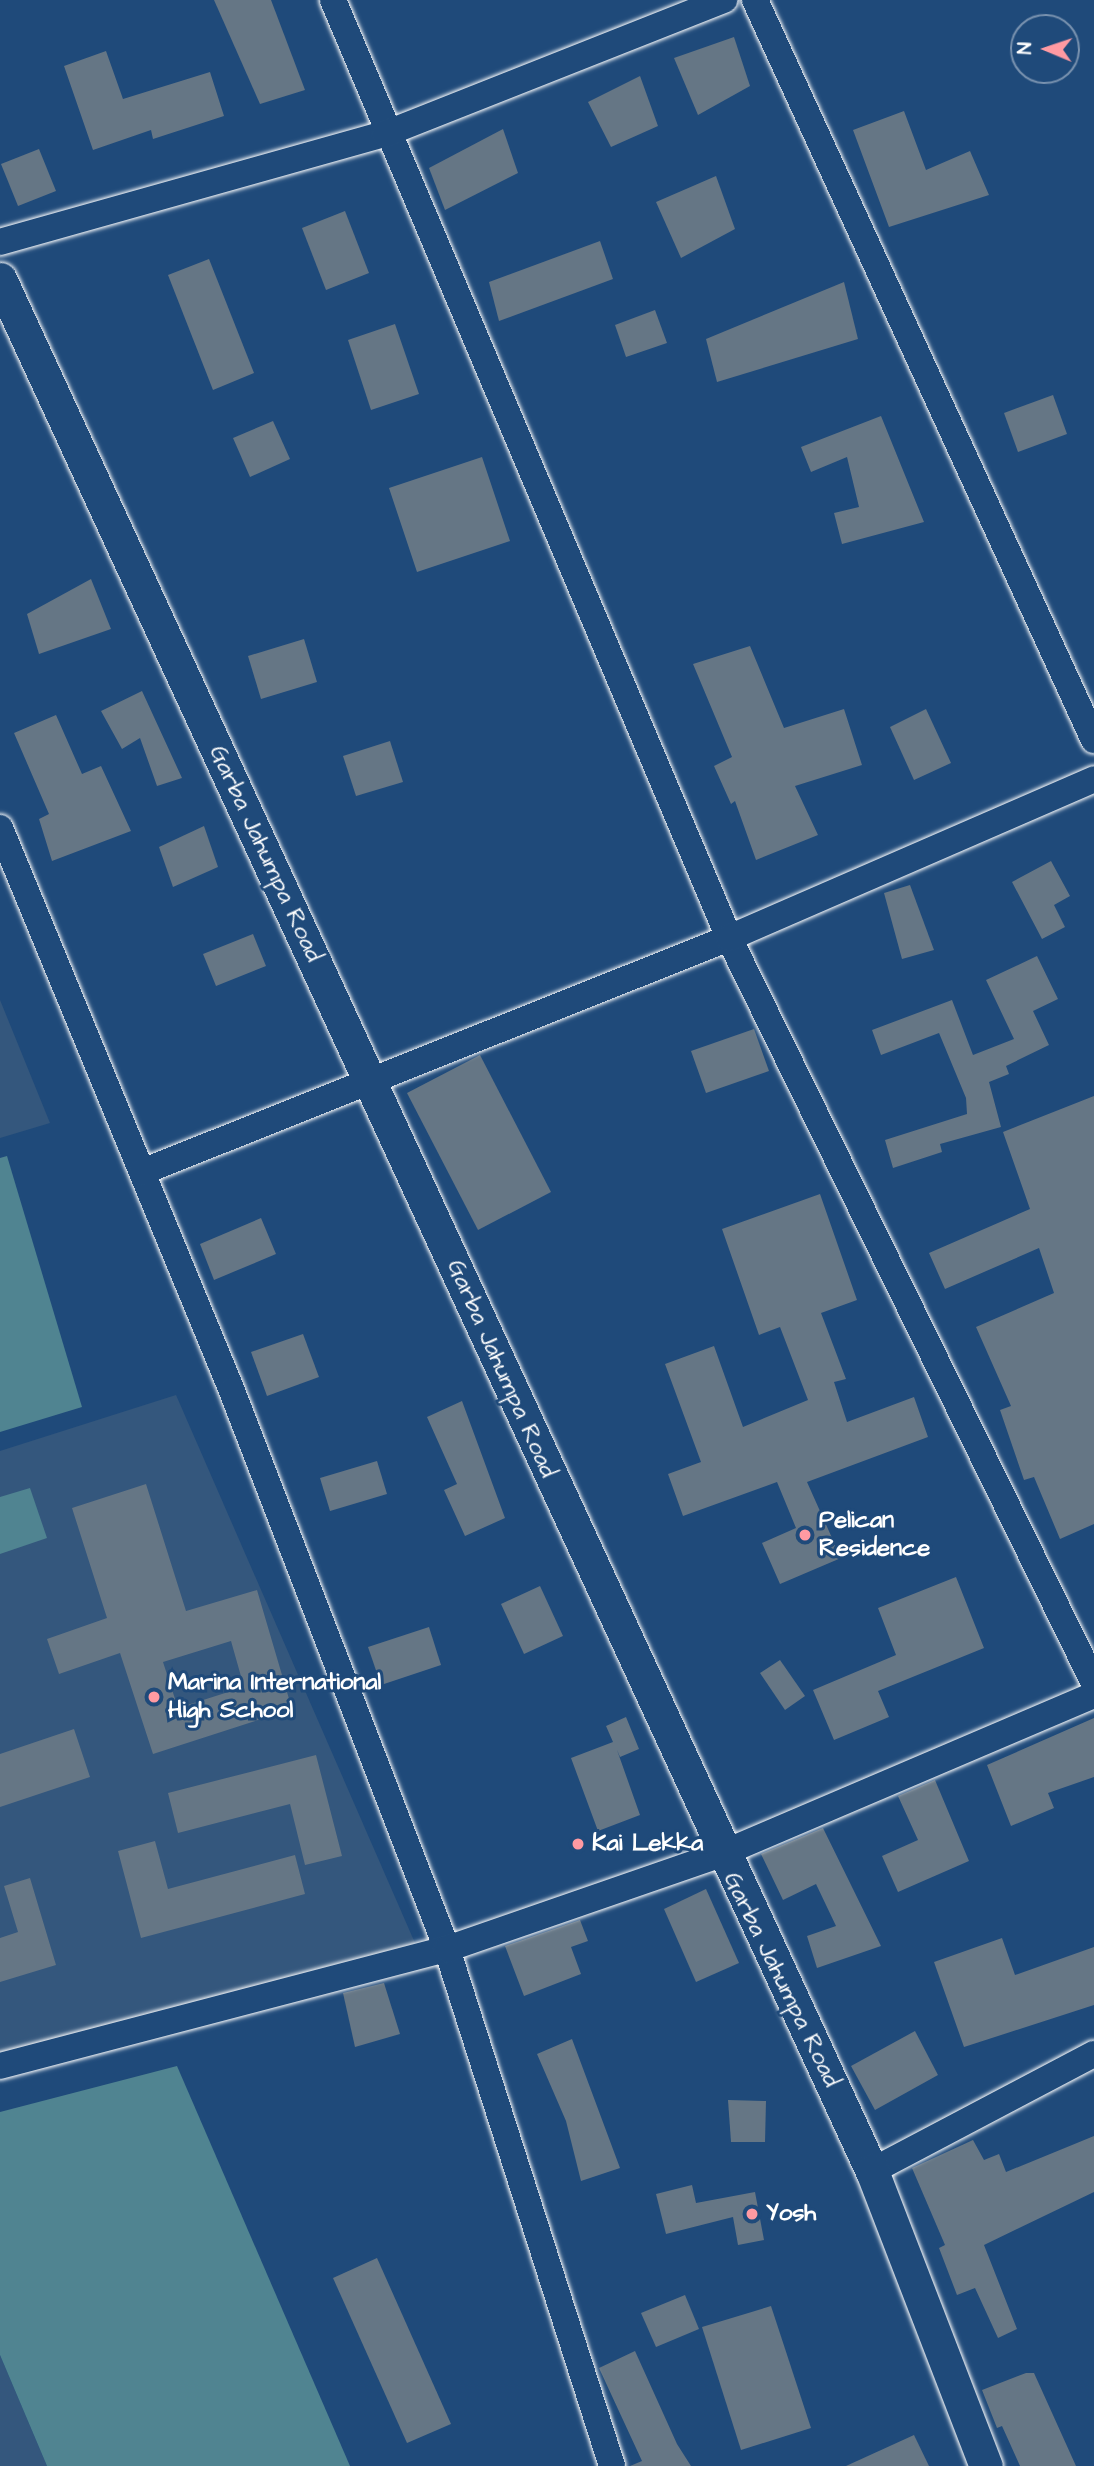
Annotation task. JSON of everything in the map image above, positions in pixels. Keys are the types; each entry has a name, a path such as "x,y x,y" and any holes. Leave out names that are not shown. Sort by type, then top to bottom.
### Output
{"street":[{"path":"333,0 385,134 729,938 1094,1683"},
{"path":"0,242 385,134 724,0"},
{"path":"755,0 1094,740"},
{"name":"Garba Jahumpa Road","path":"0,279 370,1081 721,1854 872,2171 986,2466"},
{"path":"142,1172 729,938 1094,779"},
{"path":"0,828 142,1172 447,1949 603,2463"},
{"path":"0,2066 447,1949 721,1854 1094,1695"},
{"path":"872,2171 1094,2054"}],"shaded area":[{"path":"0,1000 50,1123 0,1138"},
{"name":"Marina International High School","path":"176,1395 415,1943 0,2054 0,1451"},
{"path":"0,2355 47,2466 0,2466"}],"green space":[{"path":"7,1156 82,1407 0,1432 0,1158"},
{"path":"30,1488 47,1538 0,1554 0,1497"},
{"path":"177,2066 350,2466 47,2466 0,2355 0,2112"}],"building":[{"path":"214,0 271,0 305,90 260,104"},
{"path":"734,37 750,86 698,115 674,58"},
{"path":"106,51 123,99 210,72 224,116 153,139 151,130 93,150 64,66"},
{"path":"640,76 658,126 611,147 588,102"},
{"path":"904,111 926,170 970,151 989,195 889,227 853,130"},
{"path":"503,129 518,173 445,210 429,168"},
{"path":"39,149 56,191 18,206 1,164"},
{"path":"716,176 735,229 681,258 656,202"},
{"path":"345,211 369,273 326,290 302,228"},
{"path":"600,241 613,279 499,321 489,282"},
{"path":"209,259 254,373 213,390 168,275"},
{"path":"844,282 858,339 717,382 706,339"},
{"path":"655,310 667,343 626,357 615,325"},
{"path":"395,324 419,394 371,410 348,340"},
{"path":"1053,395 1067,434 1018,452 1004,413"},
{"path":"881,416 924,522 842,544 834,513 859,507 847,457 811,472 801,447"},
{"path":"273,421 290,459 250,477 233,438"},
{"path":"482,457 510,541 417,572 389,488"},
{"path":"91,579 111,629 39,654 27,614"},
{"path":"304,639 317,682 261,699 248,656"},
{"path":"750,646 784,728 844,709 862,765 795,786 818,835 756,860 735,801 731,804 714,766 732,757 693,664"},
{"path":"142,691 182,778 157,786 140,738 122,749 101,711"},
{"path":"926,709 951,763 914,780 890,727"},
{"path":"56,715 82,774 101,766 131,831 52,861 39,819 49,814 14,733"},
{"path":"390,741 403,782 356,796 343,756"},
{"path":"204,826 218,867 173,887 159,847"},
{"path":"1051,861 1070,896 1054,905 1065,927 1042,939 1012,882"},
{"path":"910,885 934,950 902,959 884,893"},
{"path":"253,934 266,966 216,986 203,954"},
{"path":"1037,956 1058,999 1033,1011 1049,1045 1006,1066 1009,1074 989,1082 1001,1127 940,1144 942,1152 893,1168 885,1140 967,1114 966,1098 939,1033 881,1055 872,1030 952,1000 973,1055 1014,1039 986,980"},
{"path":"754,1029 769,1071 706,1093 691,1051"},
{"path":"480,1055 551,1192 478,1230 407,1093"},
{"path":"1094,1096 1094,1524 1060,1539 1034,1477 1024,1480 1000,1410 1011,1406 976,1327 1054,1293 1039,1248 945,1289 929,1253 1030,1209 1003,1132"},
{"path":"820,1194 857,1300 821,1313 846,1379 834,1382 847,1422 914,1397 928,1437 807,1482 841,1558 780,1584 762,1543 796,1528 777,1482 683,1516 668,1474 701,1462 665,1364 714,1346 743,1427 808,1400 780,1327 759,1335 722,1229"},
{"path":"261,1218 276,1254 214,1280 200,1244"},
{"path":"303,1334 319,1377 267,1396 251,1352"},
{"path":"462,1401 505,1518 465,1536 444,1490 457,1484 427,1417"},
{"path":"377,1461 387,1494 330,1511 320,1478"},
{"path":"146,1484 186,1611 257,1590 292,1709 153,1754 120,1653 59,1674 47,1639 107,1618 72,1508","holes":["231,1641 244,1687 178,1708 163,1662"]},
{"path":"956,1577 984,1648 878,1691 889,1717 834,1740 813,1690 896,1655 878,1608"},
{"path":"540,1586 563,1636 524,1654 501,1604"},
{"path":"429,1627 441,1665 381,1685 368,1647"},
{"path":"780,1660 805,1696 785,1710 760,1673"},
{"path":"626,1717 639,1749 620,1757 617,1750 640,1815 598,1831 571,1758 613,1742 606,1726"},
{"path":"1094,1718 1094,1777 1048,1793 1054,1808 1011,1826 987,1765"},
{"path":"74,1729 90,1777 0,1807 0,1754"},
{"path":"316,1755 342,1856 305,1865 290,1804 178,1833 168,1793"},
{"path":"935,1780 969,1861 898,1892 882,1856 918,1840 898,1796"},
{"path":"823,1828 881,1946 817,1968 807,1936 836,1926 816,1884 783,1900 761,1854"},
{"path":"155,1841 168,1889 295,1855 305,1894 141,1938 118,1851"},
{"path":"30,1878 56,1965 0,1982 0,1938 18,1932 4,1886"},
{"path":"706,1889 739,1963 696,1982 664,1909"},
{"path":"580,1920 588,1941 571,1947 581,1974 524,1996 505,1946"},
{"path":"1002,1938 1015,1975 1094,1947 1094,2005 964,2047 934,1962"},
{"path":"384,1983 400,2034 355,2047 343,1993"},
{"path":"915,2031 938,2075 875,2110 851,2066"},
{"path":"572,2039 620,2168 581,2181 566,2121 537,2054"},
{"path":"728,2100 766,2101 765,2142 731,2142"},
{"path":"1094,2136 1094,2192 984,2245 1017,2329 998,2338 975,2288 957,2295 939,2248 945,2245 912,2168 973,2140 984,2160 999,2154 1006,2172"},
{"path":"692,2185 696,2203 755,2192 764,2240 738,2245 733,2217 666,2234 656,2194"},
{"path":"377,2258 451,2424 407,2443 333,2278"},
{"path":"685,2295 699,2329 656,2347 641,2313"},
{"path":"771,2306 811,2428 741,2450 702,2327"},
{"path":"635,2351 677,2444 691,2466 630,2466 642,2461 599,2368"},
{"path":"1026,2373 1034,2373 1076,2466 1020,2466 1002,2426 997,2428 982,2390"},
{"path":"914,2435 929,2466 846,2466"}],"place":[{"name":"Pelican Residence","path":"805,1535"},
{"name":"Marina International High School","path":"154,1697"},
{"name":"Kai Lekka","path":"578,1844"},
{"name":"Yosh","path":"752,2214"}]}
